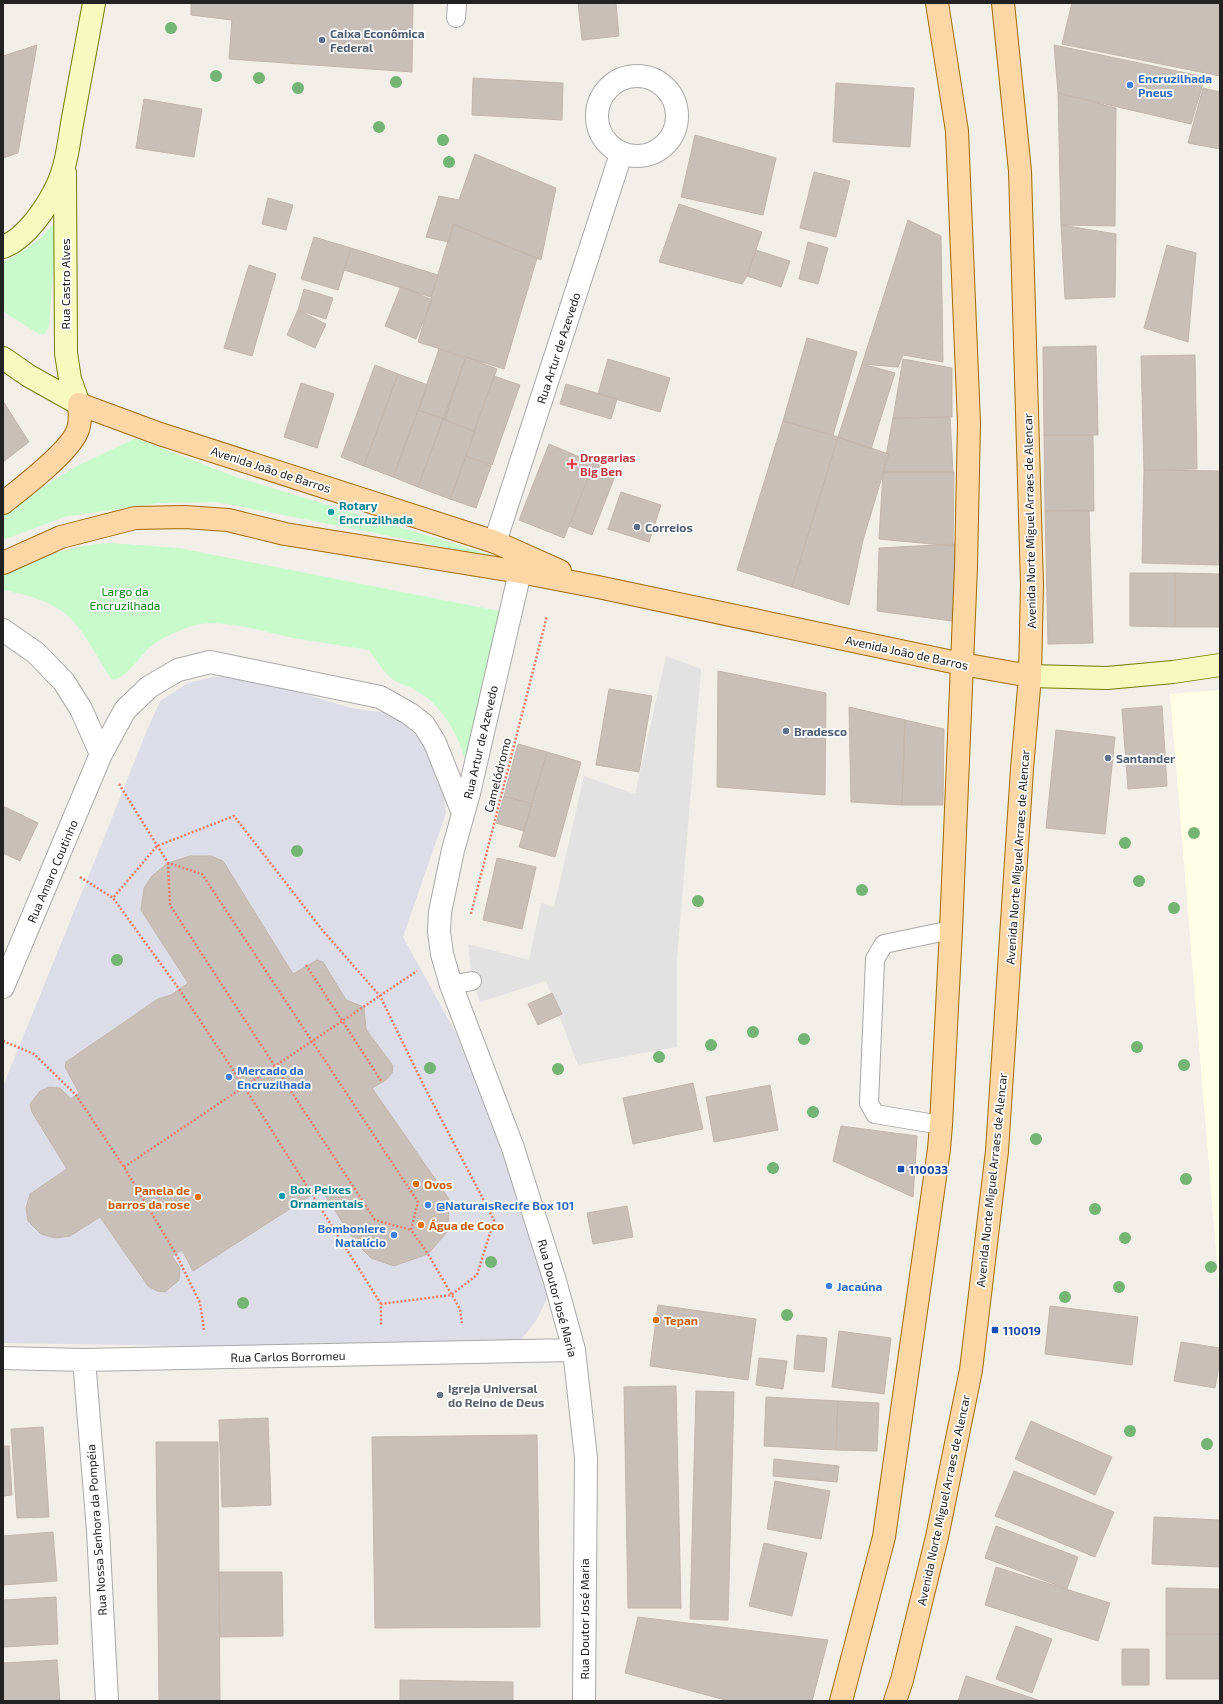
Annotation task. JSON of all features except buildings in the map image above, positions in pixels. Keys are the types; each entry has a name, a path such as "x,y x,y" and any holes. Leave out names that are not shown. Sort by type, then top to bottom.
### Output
{"main road":[{"path":"841,1701 884,1537 939,1149 941,1125 951,930 966,567 969,424 957,131 937,3"},
{"name":"Avenida Norte Miguel Arraes de Alencar","path":"895,1701 902,1680 938,1537 972,1370 997,1151 1022,769 1030,676 1032,586 1020,170 1003,3"},
{"path":"3,503 33,480 69,444 77,432 80,417 78,404"},
{"name":"Avenida João de Barros","path":"78,404 160,434 495,542 598,587"},
{"name":"Avenida João de Barros","path":"3,563 61,537 135,518 185,516 228,520 285,534 520,572 598,587 962,664 1030,676"}],"street":[{"name":"Rua Castro Alves","path":"3,247 18,239 44,210 58,186 65,162 94,3"},
{"name":"Rua Artur de Azevedo","path":"495,542 621,154"},
{"name":"Rua Castro Alves","path":"65,162 66,354 70,379 78,404"},
{"path":"3,358 29,376 78,404"},
{"name":"Rua Artur de Azevedo","path":"440,912 453,850 520,572"},
{"path":"3,630 36,653 64,682 81,709 101,754"},
{"path":"101,754 125,710 149,687 178,670 210,662 380,697 410,714 424,725 434,743 463,813"},
{"name":"Avenida João de Barros","path":"1030,676 1107,678 1220,665"},
{"name":"Rua Amaro Coutinho","path":"3,987 101,754"},
{"name":"Rua Doutor José Maria","path":"440,912 439,932 442,954 451,985 513,1148 555,1281 574,1350 586,1458 584,1701"},
{"name":"Rua Carlos Borromeu","path":"3,1358 84,1360 574,1350"},
{"name":"Rua Nossa Senhora da Pompéia","path":"84,1360 98,1530 107,1701"}],"lane":[{"path":"941,1125 875,1114 869,1102 875,959 884,944 951,930"},
{"path":"451,985 472,981"}],"path":[{"name":"Camelódromo","path":"470,916 547,616"},
{"path":"101,754 168,864 170,905 375,1220 410,1230 428,1254 460,1309 466,1352"},
{"path":"114,898 157,846 234,816 322,931 380,996 424,1088 494,1220 477,1275 451,1295 381,1304"},
{"path":"56,861 114,898 179,989 244,1088 381,1304 382,1354"},
{"path":"168,864 202,874 418,1202 410,1230"},
{"path":"124,1167 442,954"},
{"path":"306,965 382,1082"},
{"path":"3,1041 34,1054 76,1095 124,1167 176,1254 200,1303 208,1357"}],"shaded area":[{"path":"666,656 701,669 677,959 677,1047 578,1065 546,981 480,1002 472,981 468,944 529,960 541,903 554,907 584,776 635,794"},
{"path":"213,677 247,677 351,708 395,714 422,741 444,793 446,813 403,937 456,1033 500,1141 548,1297 536,1321 512,1351 3,1343 3,1086 160,701 188,683"},
{"path":"1220,690 1220,1299 1170,694"}],"green space":[{"path":"57,219 49,327 44,334 39,334 3,311 3,262 33,244 46,233"},
{"path":"134,439 138,439 236,477 514,562 217,502 159,503 64,517 3,540 3,516 46,485 77,466"},
{"name":"Largo da Encruzilhada","path":"110,543 179,548 504,612 466,763 459,742 449,722 442,713 427,697 392,679 384,671 369,650 293,638 242,626 215,623 202,624 180,630 158,641 149,648 126,673 116,679 111,679 94,650 74,622 67,615 51,604 42,600 3,590 3,573 42,557 68,549"}],"place":[{"name":"Caixa Econômica Federal","path":"322,40"},
{"name":"Encruzilhada Pneus","path":"1130,85"},
{"name":"Drogarias Big Ben","path":"572,464"},
{"name":"Rotary Encruzilhada","path":"331,512"},
{"name":"Correios","path":"637,527"},
{"name":"Bradesco","path":"786,731"},
{"name":"Santander","path":"1108,758"},
{"name":"Mercado da Encruzilhada","path":"229,1077"},
{"name":"110033","path":"901,1169"},
{"name":"Ovos","path":"416,1184"},
{"name":"Box Peixes Ornamentais","path":"282,1196"},
{"name":"Panela de barros da rose","path":"198,1197"},
{"name":"@NaturaisRecife Box 101","path":"428,1205"},
{"name":"Água de Coco","path":"421,1225"},
{"name":"Bomboniere Natalício","path":"394,1235"},
{"name":"Jacaúna","path":"829,1286"},
{"name":"Tepan","path":"656,1320"},
{"name":"110019","path":"995,1330"},
{"name":"Igreja Universal do Reino de Deus","path":"440,1395"}]}
